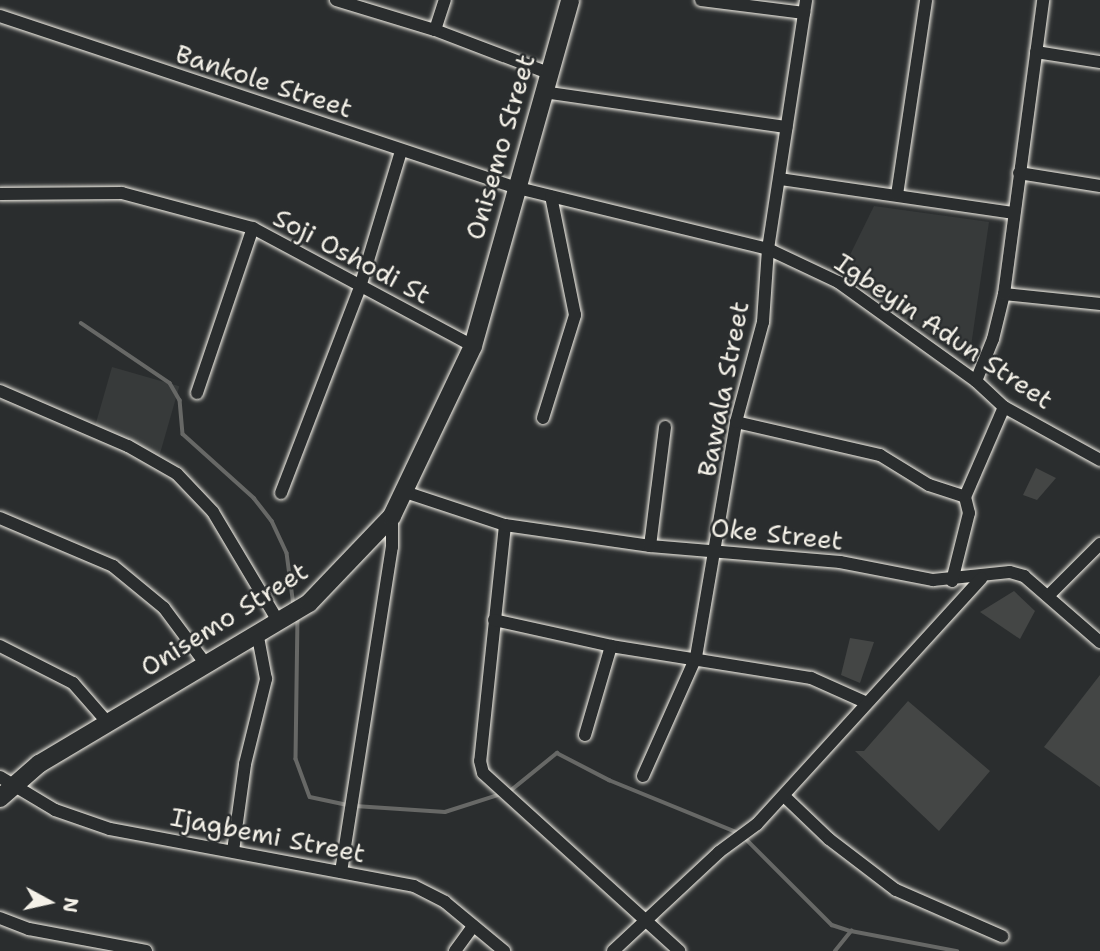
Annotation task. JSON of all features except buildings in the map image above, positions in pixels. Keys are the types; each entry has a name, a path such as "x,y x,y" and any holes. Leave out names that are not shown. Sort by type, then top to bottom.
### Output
{"street":[{"path":"336,0 435,30 548,73"},
{"path":"435,30 445,0"},
{"name":"Onisemo Street","path":"0,799 7,780 309,603 392,516 473,345 514,187 570,0"},
{"path":"701,0 805,6"},
{"path":"897,195 926,0"},
{"path":"976,381 993,339 1004,294 1043,0"},
{"name":"Bawala Street","path":"643,776 696,657 717,550 736,422 763,322 768,249 805,6"},
{"name":"Bankole Street","path":"0,16 514,187"},
{"path":"1036,52 1100,62"},
{"path":"543,92 786,127"},
{"path":"281,493 360,287 401,151"},
{"path":"1019,173 1100,186"},
{"path":"780,179 1014,213"},
{"name":"Igbeyin Adun Street","path":"514,187 768,249 838,282 976,381 1004,407 1100,460"},
{"name":"Soji Oshodi St","path":"0,194 122,192 253,228 473,345"},
{"path":"543,418 575,315 551,196"},
{"path":"197,393 253,228"},
{"path":"1004,294 1100,304"},
{"path":"0,391 128,446 177,474 213,512 285,617"},
{"path":"952,581 969,513 965,497 1004,407"},
{"path":"736,422 880,455 929,485 965,497"},
{"path":"650,546 665,427"},
{"name":"Oke Street","path":"405,492 505,525 650,546 853,564 952,581 1010,572 1024,576 1100,642"},
{"path":"341,872 354,804 392,547 392,516"},
{"path":"0,518 113,566 164,608 205,663"},
{"path":"505,525 480,761 483,773 509,800 680,951"},
{"path":"1043,592 1100,544"},
{"path":"613,951 719,852 757,824 865,702 982,578"},
{"path":"494,620 611,646 696,657 811,678 865,702"},
{"path":"233,851 245,764 266,679 257,632"},
{"path":"0,646 20,652 73,683 108,723"},
{"path":"585,735 611,646"},
{"name":"Ijagbemi Street","path":"7,780 55,810 110,829 414,886 445,902 504,951"},
{"path":"784,796 829,839 896,890 1002,936"},
{"path":"0,918 29,929 146,951"},
{"path":"455,951 473,926"}],"shaded area":[{"path":"874,206 989,222 969,360 847,279 847,261"},
{"path":"112,367 179,386 159,457 92,438"},
{"path":"1036,468 1056,478 1037,500 1023,495"},
{"path":"1014,591 1035,611 1020,639 980,612"},
{"path":"850,638 874,642 860,683 841,675"},
{"path":"1100,675 1100,787 1044,747"},
{"path":"908,701 990,771 939,831 855,751 864,751"}],"waterway":[{"path":"81,323 170,383 180,400 183,434 254,498 272,521 287,553 294,606"},
{"path":"298,616 296,759 310,797 347,805"},
{"path":"509,792 557,753 609,780 739,833"},
{"path":"355,806 445,812 501,794"},
{"path":"745,838 832,925 851,931"},
{"path":"835,951 851,931 957,951"}]}
